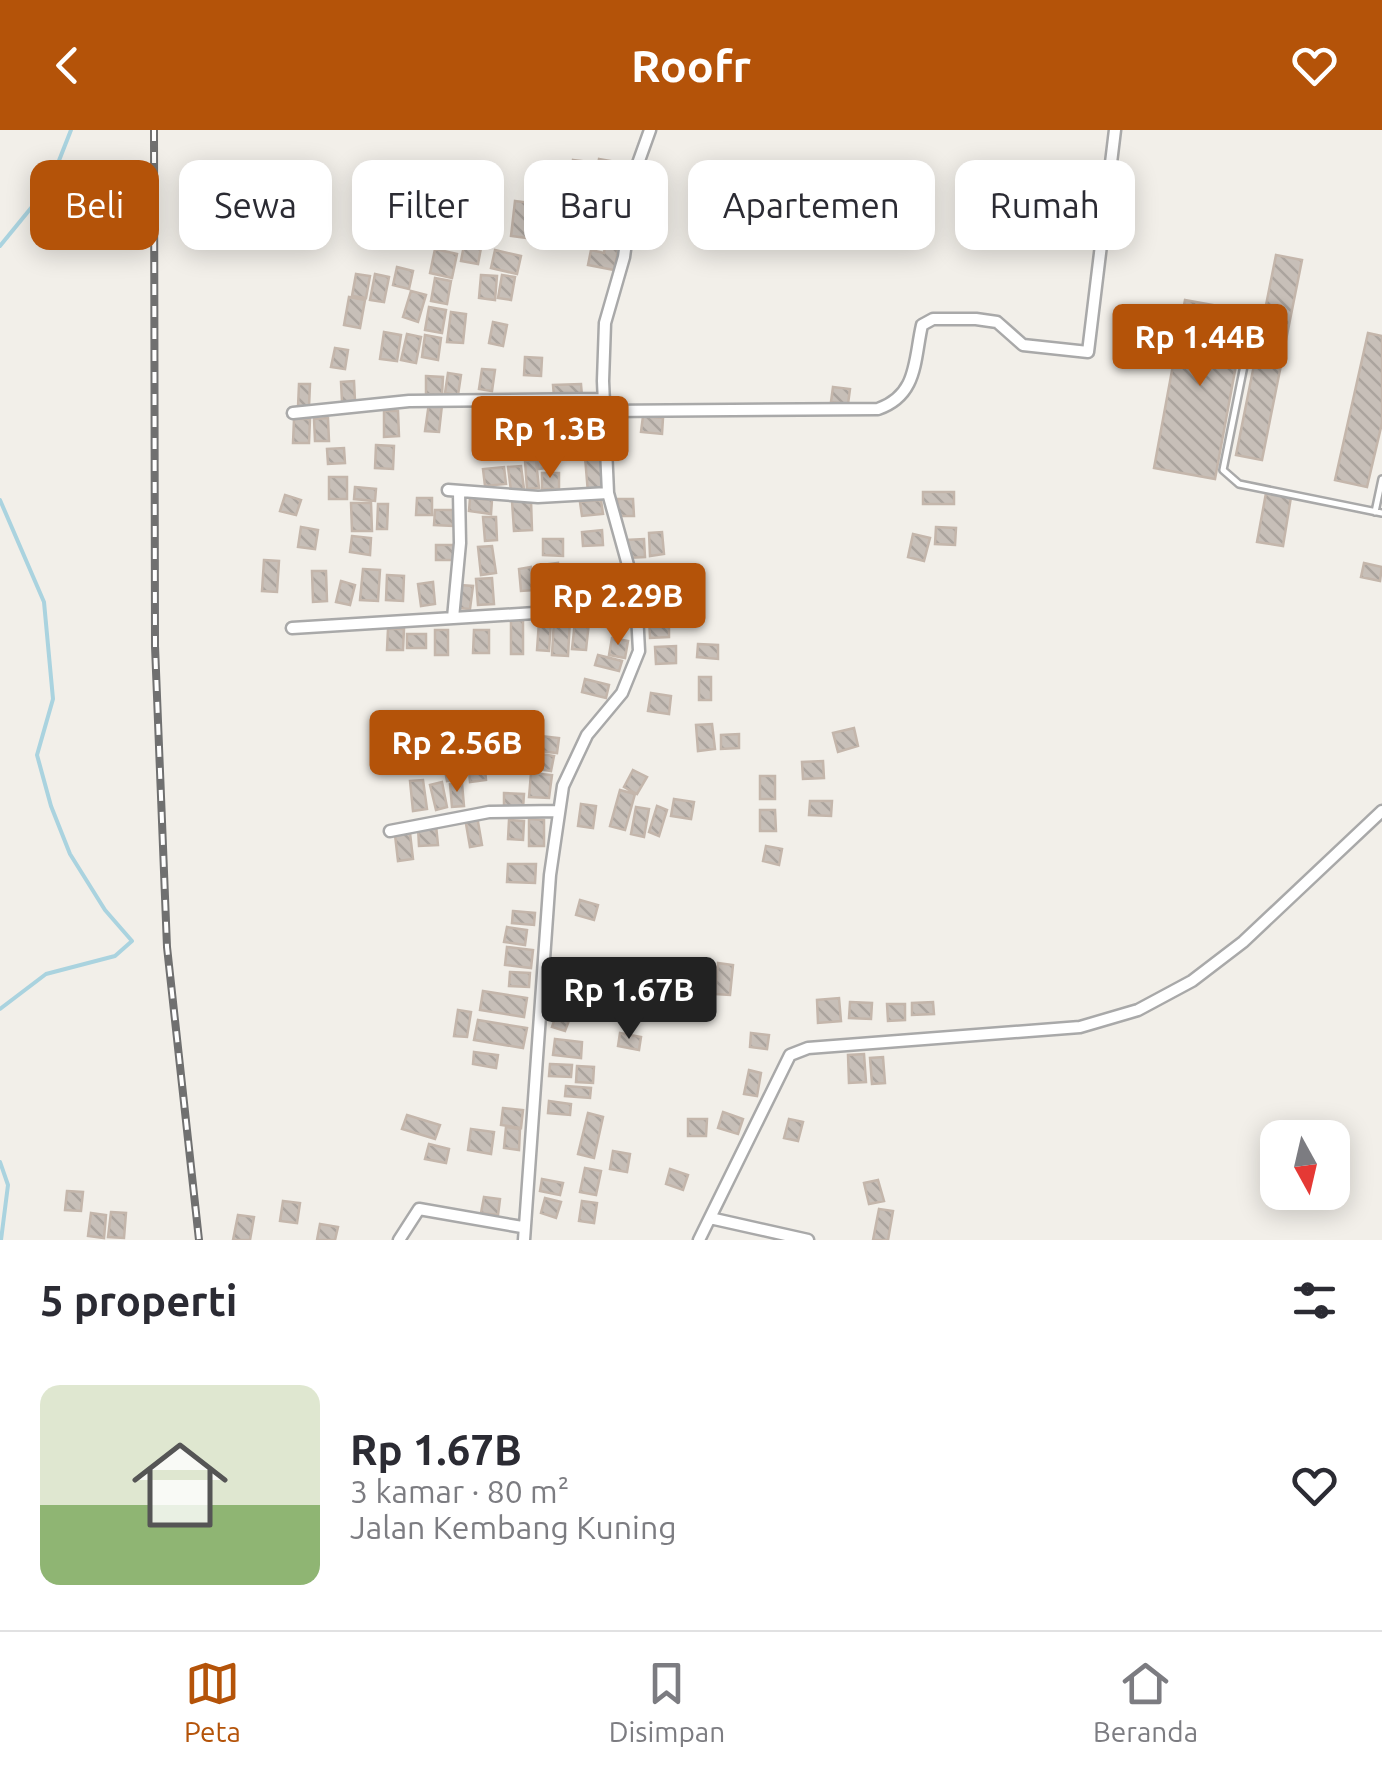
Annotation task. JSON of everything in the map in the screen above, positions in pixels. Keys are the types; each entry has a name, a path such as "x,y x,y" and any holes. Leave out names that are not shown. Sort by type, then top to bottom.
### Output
{"street":[{"path":"524,1240 522,1227 559,812 573,760 628,680 639,651 639,612 608,493 605,324 624,257 636,169 650,130"},
{"path":"293,413 409,401 878,409 899,397 913,380 922,325 933,320 996,322 1023,345 1088,352 1114,130"},
{"path":"453,618 460,543 454,491 538,497 608,493"},
{"path":"292,628 639,612"},
{"path":"699,1240 790,1055 808,1048 1080,1026 1138,1010 1192,981 1243,942 1382,810"},
{"path":"390,831 488,812 559,812"},
{"path":"399,1240 418,1210 522,1227"},
{"path":"710,1218 808,1240"}],"lane":[{"path":"1254,316 1223,470 1239,484 1379,513 1382,479"}],"building":[{"path":"515,201 524,202 524,238 511,236"},
{"path":"435,250 457,254 452,278 430,273"},
{"path":"463,250 481,250 478,264 461,261"},
{"path":"495,250 521,256 517,274 491,268"},
{"path":"591,250 618,250 614,270 588,265"},
{"path":"1276,255 1302,260 1262,460 1236,455"},
{"path":"397,267 413,271 409,289 393,285"},
{"path":"356,274 370,276 366,298 352,296"},
{"path":"375,274 389,277 384,302 370,300"},
{"path":"481,275 497,276 495,300 479,298"},
{"path":"502,275 515,277 511,300 498,298"},
{"path":"435,278 451,281 447,304 431,301"},
{"path":"411,291 426,295 418,322 403,317"},
{"path":"349,297 365,300 360,328 344,325"},
{"path":"1185,300 1246,311 1215,479 1154,468"},
{"path":"429,307 446,310 442,333 425,330"},
{"path":"451,312 466,314 463,343 447,342"},
{"path":"493,322 507,325 503,346 489,343"},
{"path":"384,332 401,335 397,361 380,359"},
{"path":"1368,333 1382,336 1382,423 1367,487 1335,480"},
{"path":"407,334 421,337 416,363 401,360"},
{"path":"425,335 441,338 438,360 422,357"},
{"path":"335,348 348,350 345,369 331,367"},
{"path":"525,357 542,358 541,376 524,375"},
{"path":"482,369 495,370 492,391 479,389"},
{"path":"448,373 461,375 458,395 445,393"},
{"path":"426,376 443,377 442,395 426,394"},
{"path":"354,381 355,401 342,402 341,382"},
{"path":"299,384 310,384 309,407 298,407"},
{"path":"581,384 582,396 554,397 553,385"},
{"path":"833,387 850,389 848,404 831,402"},
{"path":"429,403 442,405 439,432 425,431"},
{"path":"596,407 597,425 577,426 576,409"},
{"path":"384,411 398,411 399,436 384,437"},
{"path":"573,413 574,432 561,433 560,414"},
{"path":"643,416 663,418 662,434 641,432"},
{"path":"328,418 329,441 315,441 314,419"},
{"path":"294,419 310,419 309,443 293,443"},
{"path":"586,439 587,453 566,454 565,440"},
{"path":"376,445 394,446 393,469 375,468"},
{"path":"553,447 555,467 538,469 536,448"},
{"path":"344,448 345,463 328,464 327,449"},
{"path":"601,456 604,492 588,493 585,457"},
{"path":"525,461 536,461 539,488 527,489"},
{"path":"521,466 524,489 511,491 508,467"},
{"path":"504,467 506,484 485,486 483,469"},
{"path":"542,473 559,473 559,489 542,489"},
{"path":"329,477 347,477 347,499 329,499"},
{"path":"355,487 376,489 375,501 354,499"},
{"path":"923,492 954,492 954,504 923,504"},
{"path":"1266,493 1291,497 1283,546 1257,542"},
{"path":"285,495 301,500 296,515 280,511"},
{"path":"417,498 432,498 432,515 416,515"},
{"path":"470,498 492,500 491,514 469,511"},
{"path":"618,499 633,499 634,516 618,516"},
{"path":"531,500 532,530 514,531 512,501"},
{"path":"601,500 603,514 582,516 580,502"},
{"path":"351,503 371,503 372,531 352,531"},
{"path":"378,504 388,504 387,529 377,529"},
{"path":"435,510 453,510 453,526 434,525"},
{"path":"483,517 496,517 497,540 485,541"},
{"path":"301,527 318,530 315,549 298,547"},
{"path":"936,527 956,528 955,545 935,544"},
{"path":"602,530 603,545 583,546 582,532"},
{"path":"662,532 664,554 650,556 649,533"},
{"path":"913,534 930,538 924,561 908,557"},
{"path":"352,536 371,538 370,555 350,552"},
{"path":"543,539 563,539 563,556 543,555"},
{"path":"644,539 645,557 627,558 626,540"},
{"path":"436,545 457,545 457,560 436,560"},
{"path":"492,546 496,573 481,575 478,547"},
{"path":"264,560 279,561 277,592 262,591"},
{"path":"558,563 561,590 544,592 541,565"},
{"path":"1364,563 1382,567 1380,581 1361,577"},
{"path":"592,565 606,566 604,585 591,584"},
{"path":"665,565 687,566 687,581 664,581"},
{"path":"569,566 586,566 586,590 569,590"},
{"path":"531,567 534,590 521,591 519,569"},
{"path":"363,569 380,570 378,601 360,600"},
{"path":"312,571 326,571 327,601 313,602"},
{"path":"387,575 404,576 403,601 386,600"},
{"path":"492,578 494,604 478,605 476,579"},
{"path":"341,581 355,585 350,605 336,602"},
{"path":"433,582 435,604 421,606 418,584"},
{"path":"460,585 473,586 470,609 457,608"},
{"path":"669,617 669,637 650,638 649,618"},
{"path":"554,619 570,620 568,656 552,655"},
{"path":"523,620 523,654 511,654 511,621"},
{"path":"539,621 551,622 549,651 537,650"},
{"path":"575,621 589,622 586,650 572,649"},
{"path":"388,629 404,629 403,650 387,650"},
{"path":"435,630 448,630 448,655 435,655"},
{"path":"474,630 489,630 489,653 473,653"},
{"path":"407,634 426,634 426,648 407,648"},
{"path":"612,638 628,641 625,658 609,655"},
{"path":"698,644 718,645 718,659 697,657"},
{"path":"676,646 676,663 656,664 655,647"},
{"path":"598,655 622,661 619,671 595,665"},
{"path":"699,677 711,677 711,700 699,700"},
{"path":"585,679 609,685 606,698 582,692"},
{"path":"651,693 671,696 669,714 648,711"},
{"path":"712,724 715,749 698,751 696,725"},
{"path":"854,728 858,746 838,752 833,733"},
{"path":"739,734 739,748 721,749 721,735"},
{"path":"532,735 559,738 557,753 530,750"},
{"path":"528,752 554,756 551,771 526,767"},
{"path":"484,758 486,780 470,782 468,760"},
{"path":"823,761 824,778 803,779 802,762"},
{"path":"460,762 463,778 447,781 444,765"},
{"path":"633,770 647,777 637,794 624,787"},
{"path":"531,773 552,775 549,798 529,797"},
{"path":"760,776 775,776 775,799 760,799"},
{"path":"423,780 427,809 413,811 410,781"},
{"path":"442,782 447,807 436,810 430,785"},
{"path":"462,783 464,806 452,807 450,784"},
{"path":"620,790 635,794 625,830 610,826"},
{"path":"504,793 524,794 523,809 504,808"},
{"path":"674,799 694,802 691,819 671,816"},
{"path":"810,801 832,801 831,816 809,815"},
{"path":"581,804 596,806 593,828 578,826"},
{"path":"657,806 667,810 659,836 649,832"},
{"path":"636,807 649,809 644,837 631,834"},
{"path":"760,810 775,810 776,831 760,831"},
{"path":"477,816 482,845 470,847 465,818"},
{"path":"529,819 544,820 544,846 529,846"},
{"path":"509,820 524,821 523,840 508,839"},
{"path":"436,825 438,845 419,846 418,827"},
{"path":"410,833 413,859 398,861 395,835"},
{"path":"766,846 782,849 779,865 763,861"},
{"path":"508,864 536,864 535,883 507,882"},
{"path":"580,900 598,905 594,920 576,915"},
{"path":"513,911 535,913 534,925 512,923"},
{"path":"507,927 527,930 525,945 504,942"},
{"path":"507,947 533,950 531,968 505,965"},
{"path":"718,963 733,965 730,995 715,994"},
{"path":"510,972 530,973 529,987 509,986"},
{"path":"601,975 613,980 601,1006 590,1001"},
{"path":"572,982 587,984 584,1004 569,1002"},
{"path":"483,991 527,998 524,1017 480,1010"},
{"path":"839,998 841,1021 818,1023 817,1000"},
{"path":"850,1002 872,1003 871,1019 849,1018"},
{"path":"933,1002 934,1014 912,1015 912,1003"},
{"path":"887,1004 905,1004 905,1020 888,1021"},
{"path":"559,1006 573,1010 565,1031 552,1027"},
{"path":"458,1010 471,1012 467,1037 454,1036"},
{"path":"478,1020 527,1028 523,1048 474,1040"},
{"path":"620,1033 641,1037 639,1050 618,1046"},
{"path":"751,1033 769,1035 767,1049 750,1047"},
{"path":"555,1039 582,1042 581,1058 553,1055"},
{"path":"474,1052 498,1055 496,1068 473,1064"},
{"path":"864,1054 866,1082 849,1083 848,1055"},
{"path":"883,1057 885,1083 872,1084 870,1058"},
{"path":"550,1064 572,1065 571,1077 549,1076"},
{"path":"577,1066 594,1067 593,1083 576,1082"},
{"path":"749,1070 761,1073 757,1096 744,1094"},
{"path":"566,1086 591,1088 590,1098 565,1096"},
{"path":"549,1101 571,1104 570,1115 548,1113"},
{"path":"503,1108 523,1110 521,1128 501,1125"},
{"path":"723,1112 743,1119 738,1134 718,1128"},
{"path":"588,1113 603,1117 594,1158 578,1154"},
{"path":"407,1115 440,1125 435,1139 402,1129"},
{"path":"688,1119 707,1119 706,1136 688,1136"},
{"path":"789,1119 803,1122 798,1141 784,1138"},
{"path":"506,1127 520,1129 519,1150 504,1148"},
{"path":"471,1129 494,1132 491,1154 468,1150"},
{"path":"429,1144 449,1149 446,1163 425,1159"},
{"path":"613,1151 630,1154 627,1172 610,1169"},
{"path":"585,1168 601,1171 596,1195 580,1192"},
{"path":"670,1169 688,1175 683,1190 666,1184"},
{"path":"542,1179 563,1183 560,1195 540,1191"},
{"path":"878,1180 884,1201 869,1204 864,1183"},
{"path":"67,1191 83,1192 81,1211 65,1210"},
{"path":"484,1197 500,1199 498,1215 481,1213"},
{"path":"545,1198 561,1202 556,1218 541,1213"},
{"path":"283,1201 300,1203 297,1223 280,1221"},
{"path":"582,1201 597,1203 594,1223 579,1221"},
{"path":"879,1209 893,1211 888,1240 873,1240"},
{"path":"111,1212 126,1213 124,1238 108,1237"},
{"path":"91,1213 106,1215 104,1238 88,1236"},
{"path":"238,1215 254,1217 250,1240 233,1240"},
{"path":"320,1224 338,1227 335,1240 317,1240"}],"waterway":[{"path":"0,246 49,186 71,130"},
{"path":"0,500 44,602 53,699 37,755 51,806 70,854 105,910 132,941 115,956 46,974 0,1009"},
{"path":"0,1162 8,1185 1,1240"}],"railway":[{"path":"154,130 155,646 167,947 199,1240"}]}
